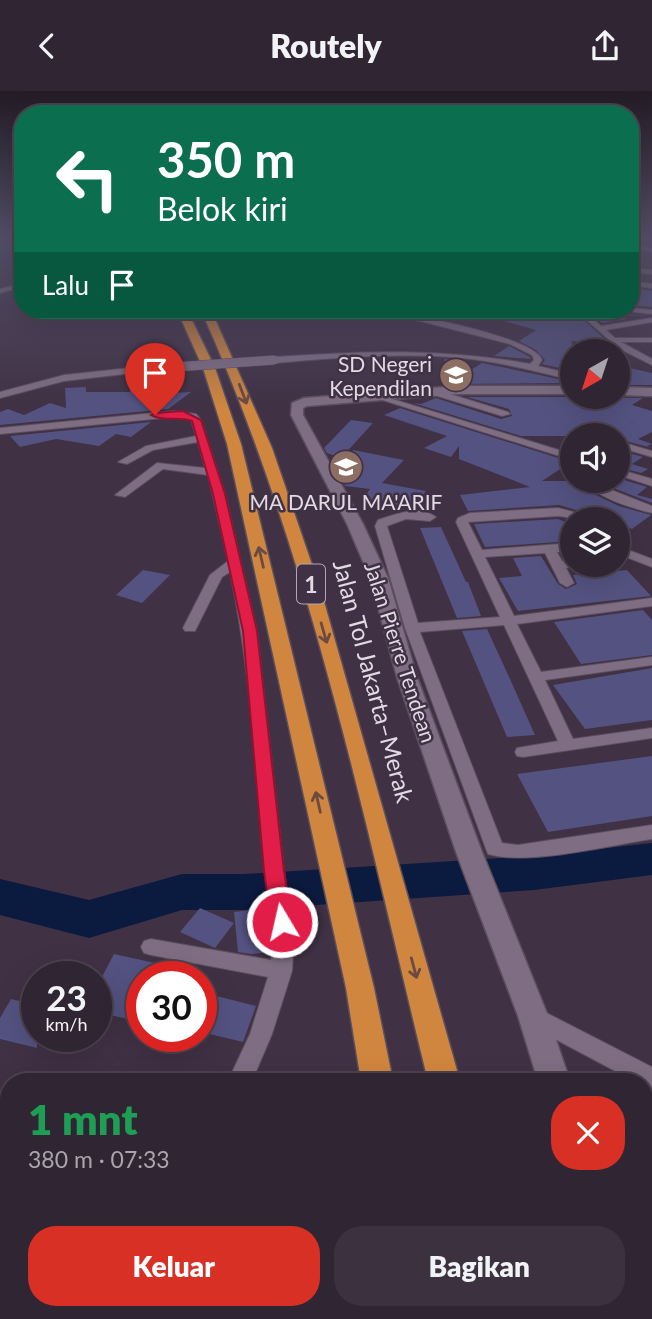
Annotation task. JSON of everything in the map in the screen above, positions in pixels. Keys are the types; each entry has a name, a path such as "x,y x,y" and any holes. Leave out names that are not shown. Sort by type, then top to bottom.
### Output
{"highway":[{"name":"1","path":"186,319 209,368 234,445 342,908 375,1073"},
{"name":"Jalan Tol Jakarta–Merak","path":"210,319 230,360 301,548 442,1073"}],"street":[{"path":"418,319 513,342 536,354 538,360 532,367"},
{"path":"590,319 615,339"},
{"path":"601,328 652,320"},
{"path":"630,340 652,340"},
{"path":"3,393 64,378 148,369 412,351 493,359 560,374"},
{"path":"630,352 652,362"},
{"name":"Jalan Pierre Tendean","path":"533,1016 407,677 379,578 355,524 296,409 298,404 304,402 434,392 560,390"},
{"path":"630,391 652,392"},
{"path":"434,392 505,414"},
{"path":"379,396 560,453"},
{"path":"0,431 183,414 196,420 212,472 250,631 274,871 284,940 281,971 261,1034 244,1073"},
{"path":"123,462 150,448 201,438"},
{"path":"630,448 652,454"},
{"path":"121,495 162,465 212,472"},
{"path":"630,475 652,482"},
{"path":"606,493 652,510"},
{"path":"560,512 464,518 462,522 568,745"},
{"path":"430,517 423,514 407,515 382,523 381,526 412,628 495,849 518,852 652,832"},
{"path":"477,554 560,548"},
{"path":"549,549 560,559"},
{"path":"630,554 647,561"},
{"path":"190,628 214,581 223,569 234,562"},
{"path":"566,577 567,583"},
{"path":"214,581 238,578"},
{"path":"412,628 509,621 652,602"},
{"path":"535,677 652,661"},
{"path":"523,752 652,733"},
{"path":"151,947 281,971"},
{"path":"533,1016 641,1073"},
{"path":"533,1016 551,1073"}],"building":[{"path":"639,294 652,294 652,307 639,306"},
{"path":"497,319 583,319 605,339 560,339 560,368 542,364 545,360 536,350 519,341 536,330"},
{"path":"597,319 626,319 602,323"},
{"path":"509,346 530,357 531,359 494,356"},
{"path":"444,359 461,361 466,373 482,363 560,379 560,383 451,384 442,364 446,364"},
{"path":"630,368 652,373 652,385 630,385"},
{"path":"152,383 153,394 191,392 168,409 0,425 0,412 8,409 24,415 50,403 66,408 65,388 86,387 86,392 130,392 130,384"},
{"path":"467,397 560,397 560,409 630,409 630,398 643,398 632,405 652,411 652,432 638,439 652,444 647,446 652,448 630,442 630,423 560,423 560,436 521,436 413,403 421,404 436,398 501,419 512,416 509,409"},
{"path":"400,408 560,459 560,469 542,481 560,481 560,493 594,493 623,507 559,505 468,511 460,495 530,487 459,459 459,446 451,457 424,448 447,436 384,415"},
{"path":"351,420 373,423 341,458 327,453 324,448"},
{"path":"151,422 131,437 116,434 99,446 56,439 20,447 10,436"},
{"path":"353,450 404,460 382,483 426,491 413,508 362,500 370,489 345,486 341,478 344,473 337,472 335,467"},
{"path":"630,453 643,457 632,464 648,469 641,473 630,470"},
{"path":"630,482 647,487 637,495 652,499 652,503 626,493 630,493"},
{"path":"630,509 651,515 632,529"},
{"path":"558,519 560,542 485,547 474,524"},
{"path":"441,527 481,616 457,618 420,528"},
{"path":"541,556 558,584 566,589 577,584 574,577 630,577 630,573 651,596 518,611 499,578 522,576 513,558"},
{"path":"143,570 170,575 142,603 116,595"},
{"path":"643,610 652,620 652,655 581,664 554,622"},
{"path":"487,629 535,735 507,737 462,631"},
{"path":"652,668 652,720 585,729 553,685"},
{"path":"652,756 652,816 548,832 517,774"},
{"path":"200,908 234,923 215,948 180,932"},
{"path":"267,908 269,952 238,952 234,912"},
{"path":"114,954 146,961 126,961 126,1019 112,1015 110,961"},
{"path":"217,996 256,1006 243,1042 217,1036"},
{"path":"11,999 21,1001 21,1044 0,1039 0,1018"}],"waterway":[{"path":"0,897 89,919 182,892 244,892 534,873 652,859"}],"place":[{"name":"SD Negeri Kependilan","path":"456,375"},
{"name":"MA DARUL MA'ARIF","path":"346,467"}],"route":[{"path":"155,415 183,414 196,420 219,494 250,631 274,871 282,922"}]}
